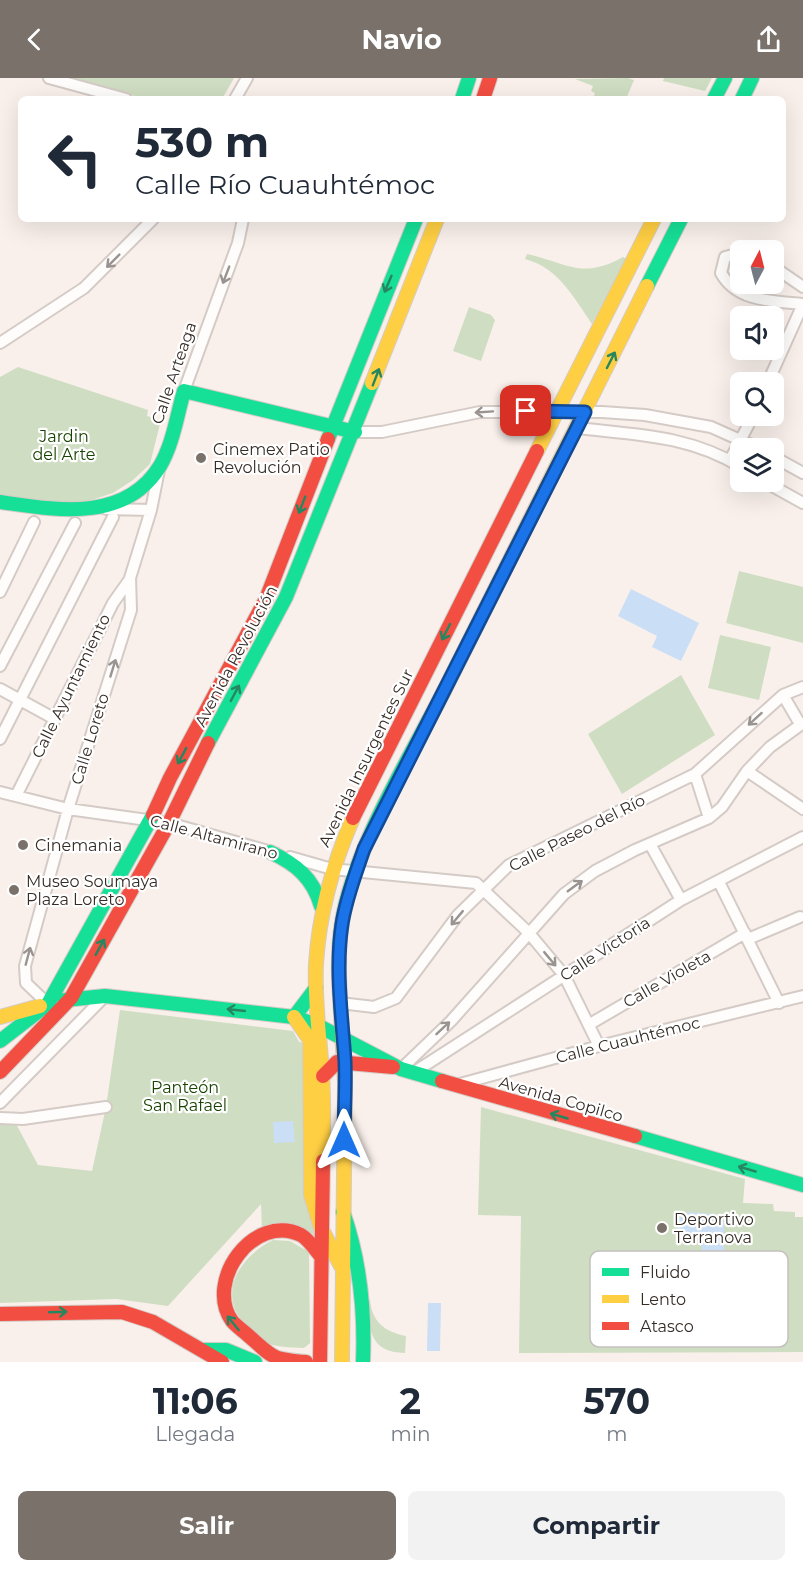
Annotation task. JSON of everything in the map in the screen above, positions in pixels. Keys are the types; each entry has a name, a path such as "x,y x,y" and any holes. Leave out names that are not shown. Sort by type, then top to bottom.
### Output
{"main road":[{"path":"463,96 469,78"},
{"path":"484,96 490,78"},
{"path":"716,96 725,78"},
{"path":"743,96 752,78"},
{"name":"Avenida Revolución","path":"0,1041 48,1004 152,820 170,778 266,599 415,222"},
{"name":"Avenida Revolución","path":"0,1072 71,998 169,823 188,781 286,597 355,432 436,222"},
{"name":"Avenida Insurgentes Sur","path":"320,1362 323,1076 317,1025 316,988 321,909 332,869 364,795 652,222"},
{"path":"342,1355 345,1062 340,1003 342,922 356,872 364,849 680,222"},
{"path":"184,391 355,432"},
{"name":"Calle Arteaga","path":"1,506 68,510 100,509 136,491 160,466 184,391"},
{"path":"270,852 301,868 314,884 321,909"},
{"path":"316,988 294,1017 302,1025 310,1040 310,1186 321,1228 342,1266"},
{"name":"Avenida Copilco","path":"0,1017 71,998 105,996 294,1017 317,1025 404,1069 453,1086 803,1185"},
{"path":"323,1076 332,1065 345,1062 378,1068 404,1069"},
{"path":"343,1212 350,1228 357,1264 364,1345 363,1362"},
{"path":"306,1362 278,1360 239,1330 228,1319 224,1309 223,1286 228,1270 242,1249 271,1231 296,1232 311,1241 320,1255"},
{"path":"0,1314 122,1312 142,1318 181,1338 201,1356 222,1362"},
{"path":"201,1356 226,1350 255,1362"}],"street":[{"path":"50,78 115,96"},
{"path":"237,96 247,78"},
{"path":"0,343 84,288 150,222"},
{"name":"Calle Arteaga","path":"184,391 238,243 242,222"},
{"path":"730,256 725,257 721,273 726,283 730,285"},
{"path":"784,274 803,287"},
{"path":"745,294 755,300 803,304 772,372"},
{"path":"355,432 382,432 480,412 585,412 679,419 711,427 733,438"},
{"path":"577,428 664,437 708,448 730,459"},
{"path":"784,463 803,473"},
{"name":"Calle Loreto","path":"48,1004 26,983 25,966 68,809 131,610 130,578 151,510 160,466"},
{"path":"783,492 803,503"},
{"name":"Calle Arteaga","path":"100,509 151,510"},
{"path":"0,739 113,517"},
{"path":"0,592 34,522"},
{"path":"0,666 75,523"},
{"name":"Calle Ayuntamiento","path":"16,796 113,603 130,578"},
{"name":"Calle Paseo del Río","path":"340,1003 374,1007 396,998 458,915 509,865 695,774 783,695 803,687"},
{"path":"0,689 55,719"},
{"path":"404,1069 452,1021 528,932 564,894 595,871 709,818 722,807 747,771 770,747 801,723 783,695"},
{"path":"747,771 803,809"},
{"path":"695,774 709,818"},
{"name":"Calle Altamirano","path":"0,792 68,809 169,823 332,869 356,872"},
{"path":"650,844 681,900"},
{"name":"Calle Victoria","path":"404,1069 564,975 681,900 800,844"},
{"path":"356,872 468,880 485,888 528,932 564,975 599,1046"},
{"path":"719,882 779,1003"},
{"name":"Calle Violeta","path":"590,1024 746,936 800,916"},
{"path":"0,1103 105,996"},
{"name":"Calle Cuauhtémoc","path":"453,1086 599,1046 803,996"},
{"path":"0,1118 23,1119 106,1107"}],"green space":[{"path":"67,78 234,78 224,96 135,96"},
{"path":"628,78 634,80 627,96 594,96 595,93 591,91 593,86 575,79"},
{"path":"664,78 712,78 705,91 663,81"},
{"path":"527,254 585,269 596,268 623,257 627,259 592,324 564,285 547,269 525,259"},
{"path":"469,307 491,315 495,320 481,361 453,351"},
{"name":"Jardin del Arte","path":"18,367 148,410 147,416 161,420 150,464 133,480 113,493 79,504 0,497 0,377"},
{"path":"739,571 803,587 803,643 726,623"},
{"path":"720,635 771,647 759,700 708,688"},
{"path":"681,675 715,735 622,794 588,734"},
{"name":"Panteón San Rafael","path":"120,1010 293,1031 299,1042 305,1043 314,1235 296,1227 283,1226 262,1230 261,1204 168,1306 116,1299 0,1303 0,1120 15,1122 38,1165 92,1171 106,1107"},
{"name":"Deportivo Terranova","path":"481,1107 745,1179 743,1203 773,1204 774,1211 795,1212 795,1217 803,1217 803,1352 519,1353 521,1216 478,1215"},
{"path":"273,1240 290,1241 309,1252 310,1343 304,1348 278,1346 261,1340 239,1317 233,1304 232,1292 241,1268 249,1257"},
{"path":"366,1300 370,1300 371,1308 381,1325 392,1332 406,1336 405,1353 384,1349 378,1344 371,1330"}],"water":[{"path":"631,589 699,623 681,661 652,647 657,636 618,616"},
{"path":"293,1121 295,1142 274,1143 273,1122"},
{"path":"688,1212 716,1214 724,1221 724,1251 702,1251 701,1231 690,1237 684,1236 678,1231 678,1219"},
{"path":"428,1303 441,1303 440,1351 427,1351"}],"traffic: fast":[{"path":"463,96 469,78"},
{"path":"716,96 725,78"},
{"path":"743,96 752,78"},
{"path":"328,439 415,222"},
{"path":"647,286 679,222"},
{"path":"208,743 286,597 372,383"},
{"path":"0,502 66,509 109,505 128,497 145,484 160,466 171,439 184,391 355,432"},
{"path":"341,1014 339,945 348,894 358,864 384,804 444,691"},
{"path":"0,1041 48,1004 153,815"},
{"path":"270,852 302,873 313,887 321,906"},
{"path":"294,1017 316,988"},
{"path":"65,1000 105,996 294,1017 317,1025 401,1069 442,1081"},
{"path":"635,1136 803,1185"},
{"path":"343,1212 354,1249 360,1286 363,1362"},
{"path":"203,1350 226,1350 255,1362"}],"traffic: slow":[{"path":"372,383 436,222"},
{"path":"537,451 652,222"},
{"path":"444,691 647,286"},
{"path":"323,1161 323,1085 316,964 320,927 328,890 353,818"},
{"path":"0,1017 40,1006"},
{"path":"341,1014 345,1083 342,1362"},
{"path":"294,1017 310,1040 311,1195 321,1228 341,1266"}],"traffic: jam":[{"path":"484,96 490,78"},
{"path":"153,815 170,778 266,599 328,439"},
{"path":"353,818 537,451"},
{"path":"0,1072 71,998 169,823 208,743"},
{"path":"323,1076 337,1062 393,1067"},
{"path":"442,1081 635,1136"},
{"path":"320,1362 323,1161"},
{"path":"306,1362 275,1357 236,1325 225,1305 224,1287 229,1270 238,1254 251,1242 266,1233 283,1230 301,1235 320,1255"},
{"path":"0,1314 122,1312 153,1322 222,1362"}],"place":[{"name":"Cinemex Patio Revolución","path":"201,458"},
{"name":"Cinemania","path":"23,845"},
{"name":"Museo Soumaya Plaza Loreto","path":"14,890"},
{"name":"Deportivo Terranova","path":"662,1228"}],"route":[{"path":"344,1140 345,1062 340,1003 340,955 342,922 352,884 364,849 585,412 526,411"}]}
